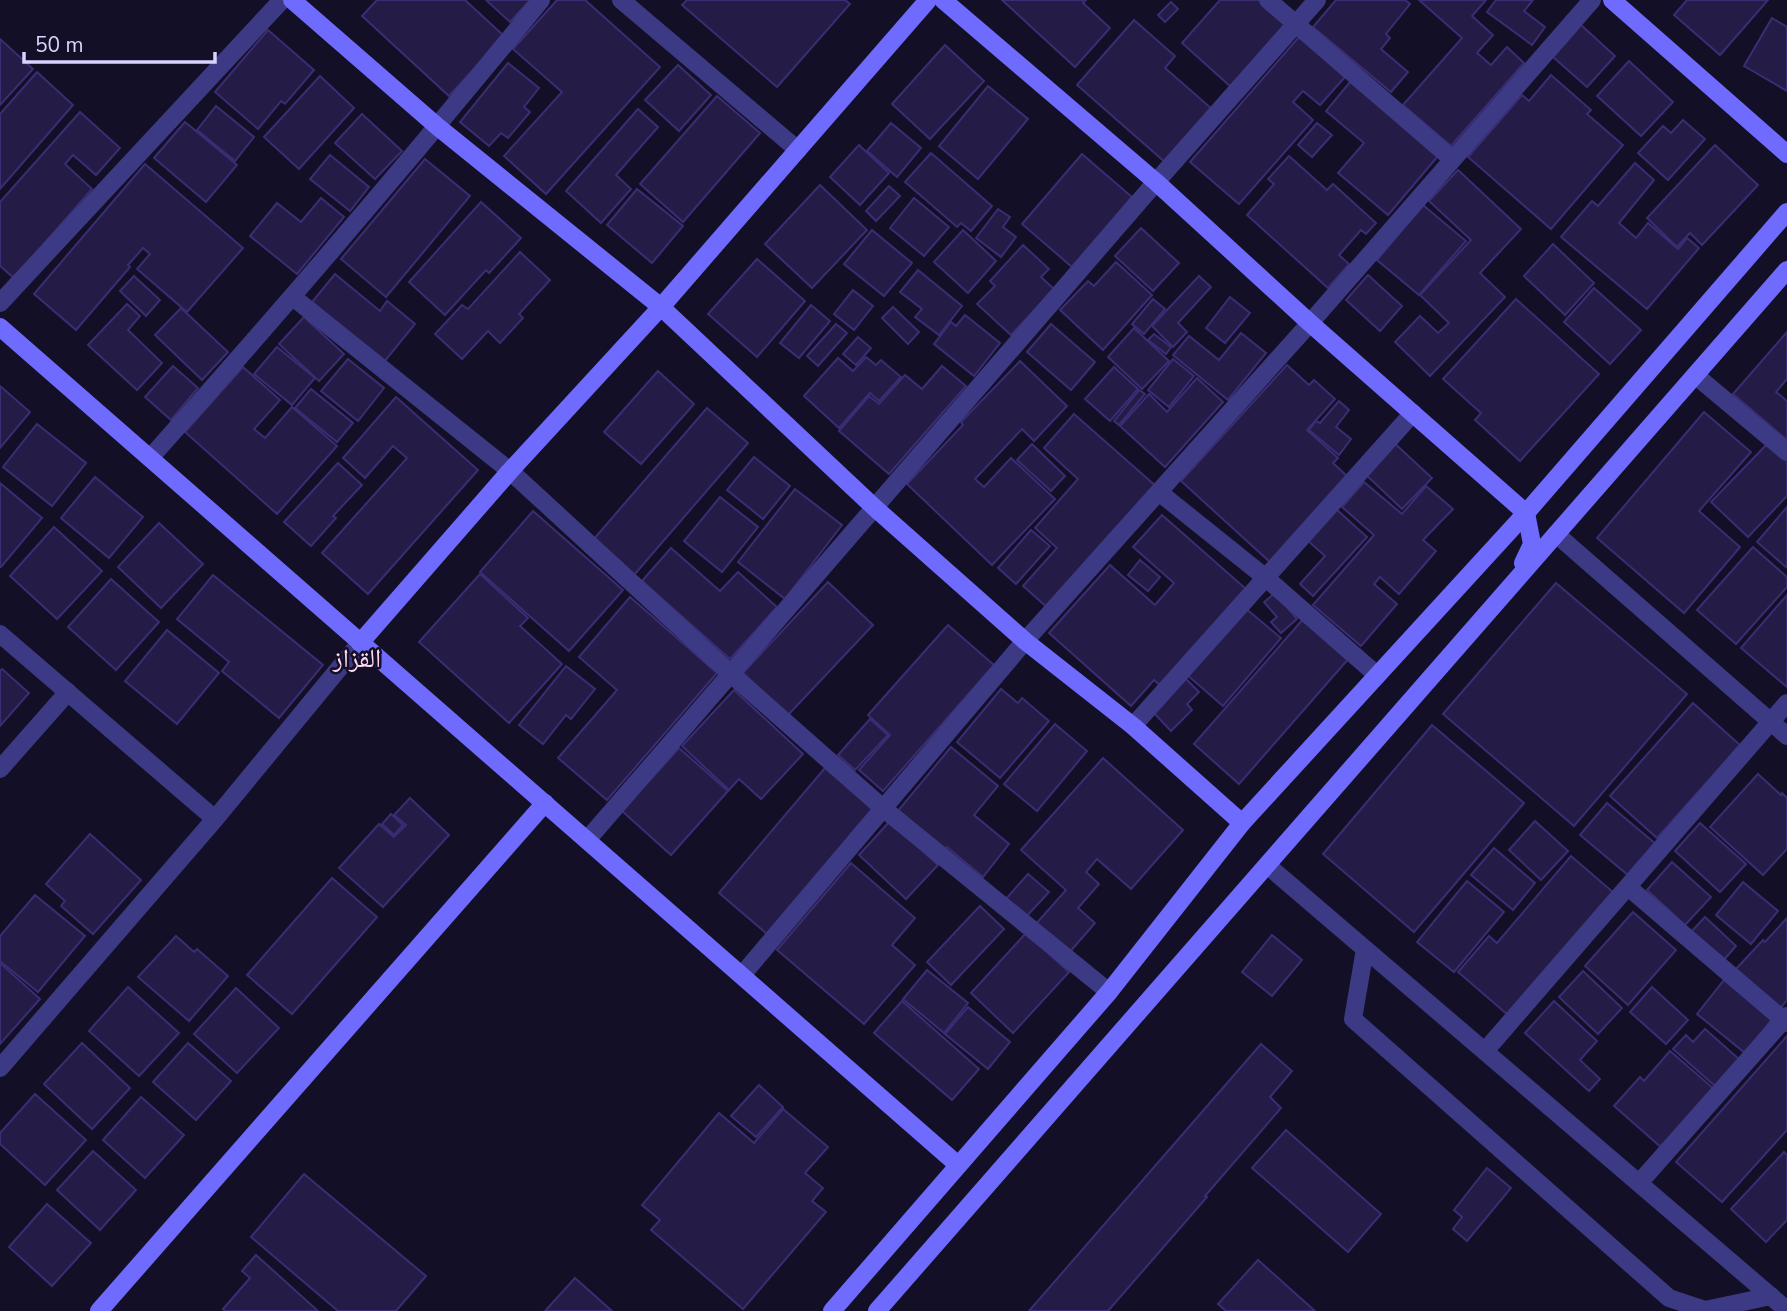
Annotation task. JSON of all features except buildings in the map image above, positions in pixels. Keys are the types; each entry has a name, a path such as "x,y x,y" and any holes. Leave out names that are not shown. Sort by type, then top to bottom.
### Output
{"street":[{"path":"0,303 282,0"},
{"path":"292,0 438,127 661,307 876,509 1025,641 1133,726 1242,823"},
{"path":"150,458 293,298 541,0"},
{"path":"621,0 798,150"},
{"path":"0,1068 215,818 360,643 510,471 661,307 928,0"},
{"path":"943,0 1156,182 1310,323 1526,513 1532,544 1502,596"},
{"path":"1268,0 1452,159"},
{"path":"587,840 1156,182 1317,0"},
{"path":"742,975 1025,641 1160,493 1592,0"},
{"path":"1612,0 1787,153"},
{"path":"832,1311 1109,992 1242,823 1526,513 1787,212"},
{"path":"877,1311 1787,270"},
{"path":"293,298 510,471 731,674 884,809 1109,992"},
{"path":"0,327 958,1165"},
{"path":"1695,375 1787,452"},
{"path":"1133,726 1413,413"},
{"path":"1160,493 1266,578 1377,675"},
{"path":"1556,534 1787,736"},
{"path":"0,634 215,818"},
{"path":"0,769 68,692"},
{"path":"1485,1051 1787,703"},
{"path":"99,1311 545,803"},
{"path":"1267,865 1787,1310"},
{"path":"1628,887 1786,1020 1639,1183"},
{"path":"1365,948 1353,1019 1669,1298 1705,1310 1771,1296"}],"district":[{"name":"القزاز","path":"357,658"}]}
